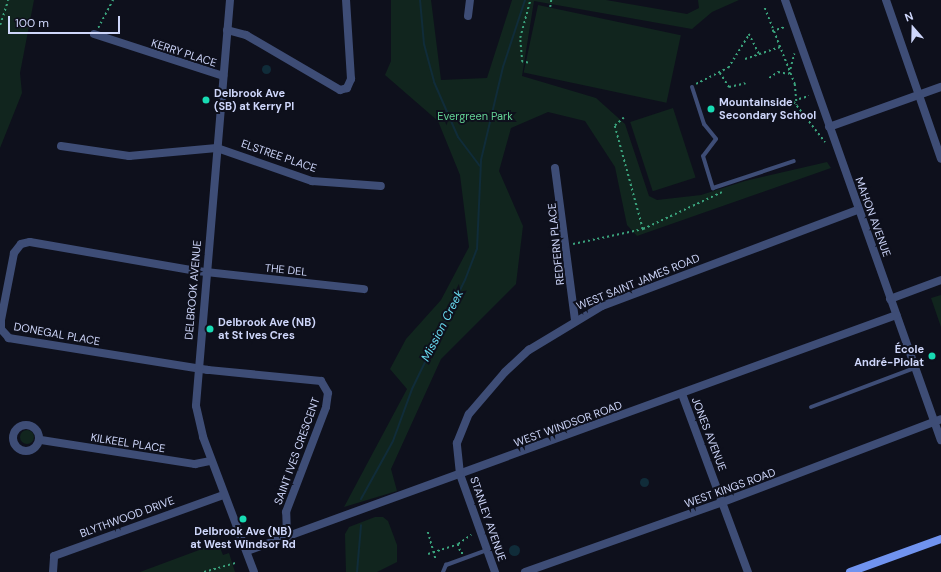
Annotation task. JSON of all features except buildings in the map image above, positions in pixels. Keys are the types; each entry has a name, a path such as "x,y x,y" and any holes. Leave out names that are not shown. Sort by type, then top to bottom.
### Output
{"main road":[{"path":"850,572 941,539"}],"street":[{"name":"DELBROOK AVENUE","path":"230,0 197,368 196,406 211,461 254,572"},
{"path":"228,30 246,35 340,90 347,88 351,79 346,0"},
{"path":"468,16 470,0"},
{"name":"MAHON AVENUE","path":"785,0 830,127 857,210 915,368 938,421 941,440"},
{"path":"886,0 941,159"},
{"name":"KERRY PLACE","path":"94,34 223,76"},
{"path":"830,127 941,87"},
{"path":"61,146 129,156 217,148"},
{"name":"ELSTREE PLACE","path":"217,148 312,181 381,186"},
{"name":"REDFERN PLACE","path":"555,168 567,245 575,319"},
{"name":"WEST SAINT JAMES ROAD","path":"460,474 457,443 484,393 529,350 575,319 857,210"},
{"name":"DONEGAL PLACE","path":"197,368 9,338 1,329 1,320 14,253 21,244 30,242 206,272"},
{"name":"THE DEL","path":"206,272 364,289"},
{"path":"890,299 941,280"},
{"name":"WEST WINDSOR ROAD","path":"247,551 287,535 682,394 896,315"},
{"name":"SAINT IVES CRESCENT","path":"197,368 322,381 326,387 326,407 286,512 287,535"},
{"name":"JONES AVENUE","path":"682,394 748,572"},
{"name":"WEST KINGS ROAD","path":"525,572 723,502 938,421"},
{"name":"KILKEEL PLACE","path":"41,440 195,464 211,461"},
{"name":"STANLEY AVENUE","path":"460,474 494,572"},
{"name":"BLYTHWOOD DRIVE","path":"53,572 54,556 223,495"}],"lane":[{"path":"692,87 704,124 716,139 703,156 713,188 728,186 794,161"},
{"path":"811,407 915,368"},
{"path":"443,572 446,564 487,550"}],"path":[{"path":"0,26 8,0"},
{"path":"94,34 113,0"},
{"path":"528,63 522,62 520,38 530,0"},
{"path":"550,7 552,0"},
{"path":"765,8 798,100 796,105"},
{"path":"772,31 784,27"},
{"path":"692,87 720,73 734,60 749,34 759,54"},
{"path":"745,59 780,47"},
{"path":"789,74 794,54"},
{"path":"769,78 778,72 789,74"},
{"path":"720,73 729,87 746,83"},
{"path":"798,100 809,96"},
{"path":"794,102 825,142"},
{"path":"624,118 615,126 643,229"},
{"path":"567,245 643,229 720,194 728,186"},
{"path":"428,532 436,560"},
{"path":"428,554 458,544 471,534"},
{"path":"458,544 461,553 470,556"},
{"path":"204,572 236,563"},
{"path":"217,568 218,572"}],"green space":[{"path":"0,0 34,0 20,73 22,93 0,148"},
{"name":"Evergreen Park","path":"391,0 431,0 441,80 487,78 512,0 606,0 687,14 699,8 698,0 739,0 712,12 692,29 534,1 522,76 596,98 625,124 649,196 657,200 701,195 745,181 827,162 831,168 637,236 627,225 615,167 585,121 548,112 511,128 499,171 523,226 516,284 441,359 391,469 397,491 344,507 407,389 390,369 406,339 441,300 469,247 460,175 438,121 385,75 391,61"},
{"path":"538,5 681,35 666,103 524,72"},
{"path":"673,108 696,177 653,191 630,122"},
{"path":"941,295 941,327 931,298"},
{"path":"24,430 30,430 34,434 34,440 30,444 24,444 20,440 20,434"},
{"path":"375,517 383,517 388,521 397,545 397,562 377,572 346,572 345,534 349,527"},
{"path":"218,543 223,555 229,553 235,572 140,572"}],"water":[{"path":"264,65 268,65 270,69 268,73 264,73 262,71 262,67"},
{"path":"644,477 649,482 644,487 639,482"},
{"path":"512,545 516,545 518,546 518,554 512,555 509,552 509,548"}],"waterway":[{"path":"420,0 424,44 434,82 458,137 480,166"},
{"name":"Mission Creek","path":"361,499 393,441 412,389 465,280 477,249 481,160 503,67 525,0"},
{"name":"Mission Creek","path":"357,572 361,525"}],"place":[{"name":"Delbrook Ave (SB) at Kerry Pl","path":"206,100"},
{"name":"Mountainside Secondary School","path":"711,109"},
{"name":"Delbrook Ave (NB) at St Ives Cres","path":"210,329"},
{"name":"École André-Piolat","path":"932,356"},
{"name":"Delbrook Ave (NB) at West Windsor Rd","path":"243,519"}]}
